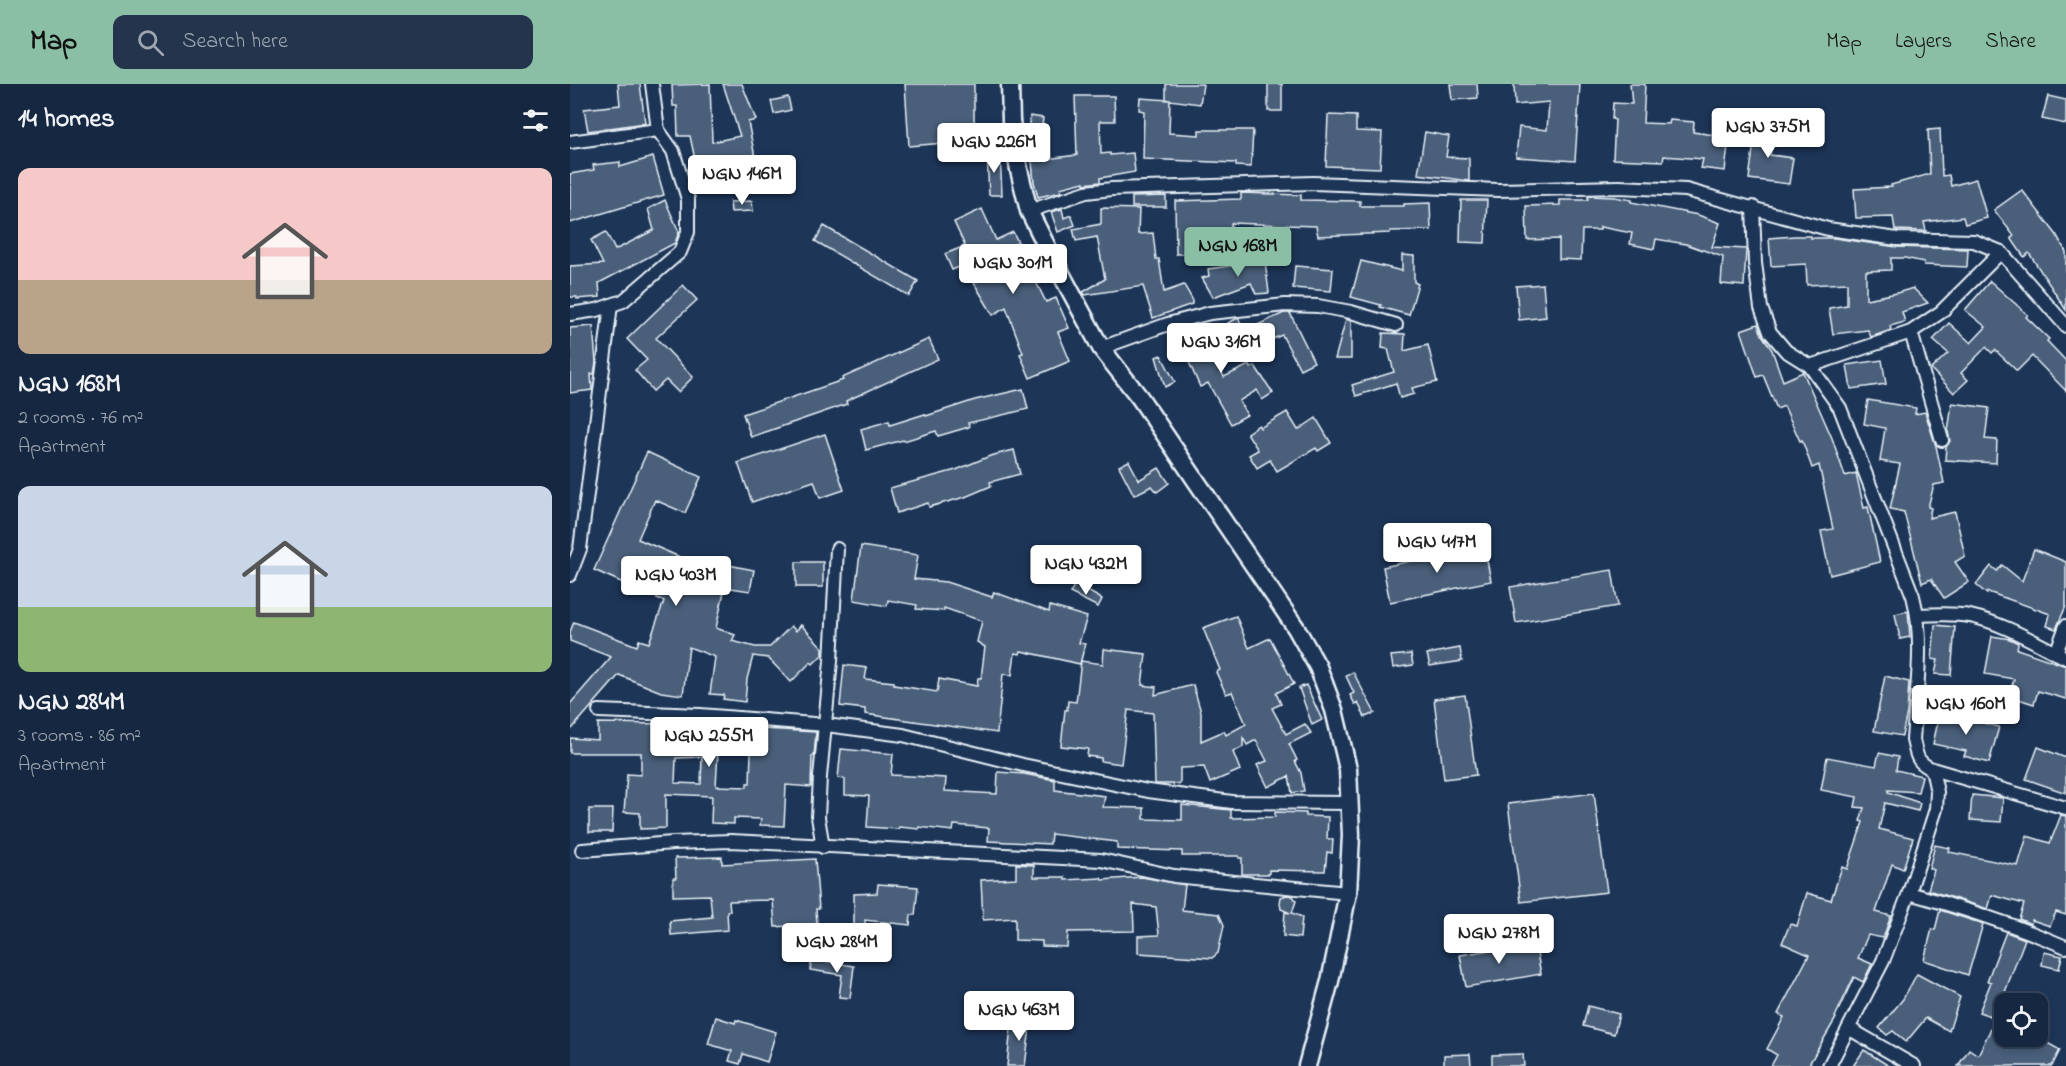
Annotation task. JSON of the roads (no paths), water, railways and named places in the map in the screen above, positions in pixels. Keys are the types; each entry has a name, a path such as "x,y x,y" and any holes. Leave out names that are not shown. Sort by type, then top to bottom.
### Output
{"main road":[{"path":"1010,84 1013,131 1029,211 1101,348 1147,407 1296,628 1318,667 1334,710 1348,769 1351,834 1348,893 1330,981 1307,1066"}],"street":[{"path":"570,314 597,310 623,301 680,252 688,232 688,199 673,151 658,129 652,84"},
{"path":"570,142 658,129"},
{"path":"1029,211 1086,192 1112,189 1313,183 1487,190 1618,187 1686,190 1828,229 1897,239 1974,241 2001,252 2066,326"},
{"path":"1753,207 1755,263 1761,308 1770,332 1786,351 1810,366 1840,408 1913,596 1918,615 1919,635 1913,740 1916,755 1921,764 1932,769 2066,808"},
{"path":"1810,366 1911,333 1941,312 2001,252"},
{"path":"570,574 580,549 611,305"},
{"path":"1101,348 1168,324 1210,313 1285,305 1318,306 1351,312 1396,325"},
{"path":"1911,333 1942,440"},
{"path":"823,847 818,817 837,549"},
{"path":"1918,615 1952,614 1992,622 2061,655 2066,626"},
{"path":"599,711 700,715 826,725 903,735 1023,765 1148,791 1232,802 1349,803"},
{"path":"1829,1066 1883,961 1909,893 1936,809 1937,792 1932,769"},
{"path":"582,850 731,841 1101,860 1174,876 1348,893"},
{"path":"1909,893 1962,908 2066,947"},
{"path":"1850,1029 1914,1066"}]}
